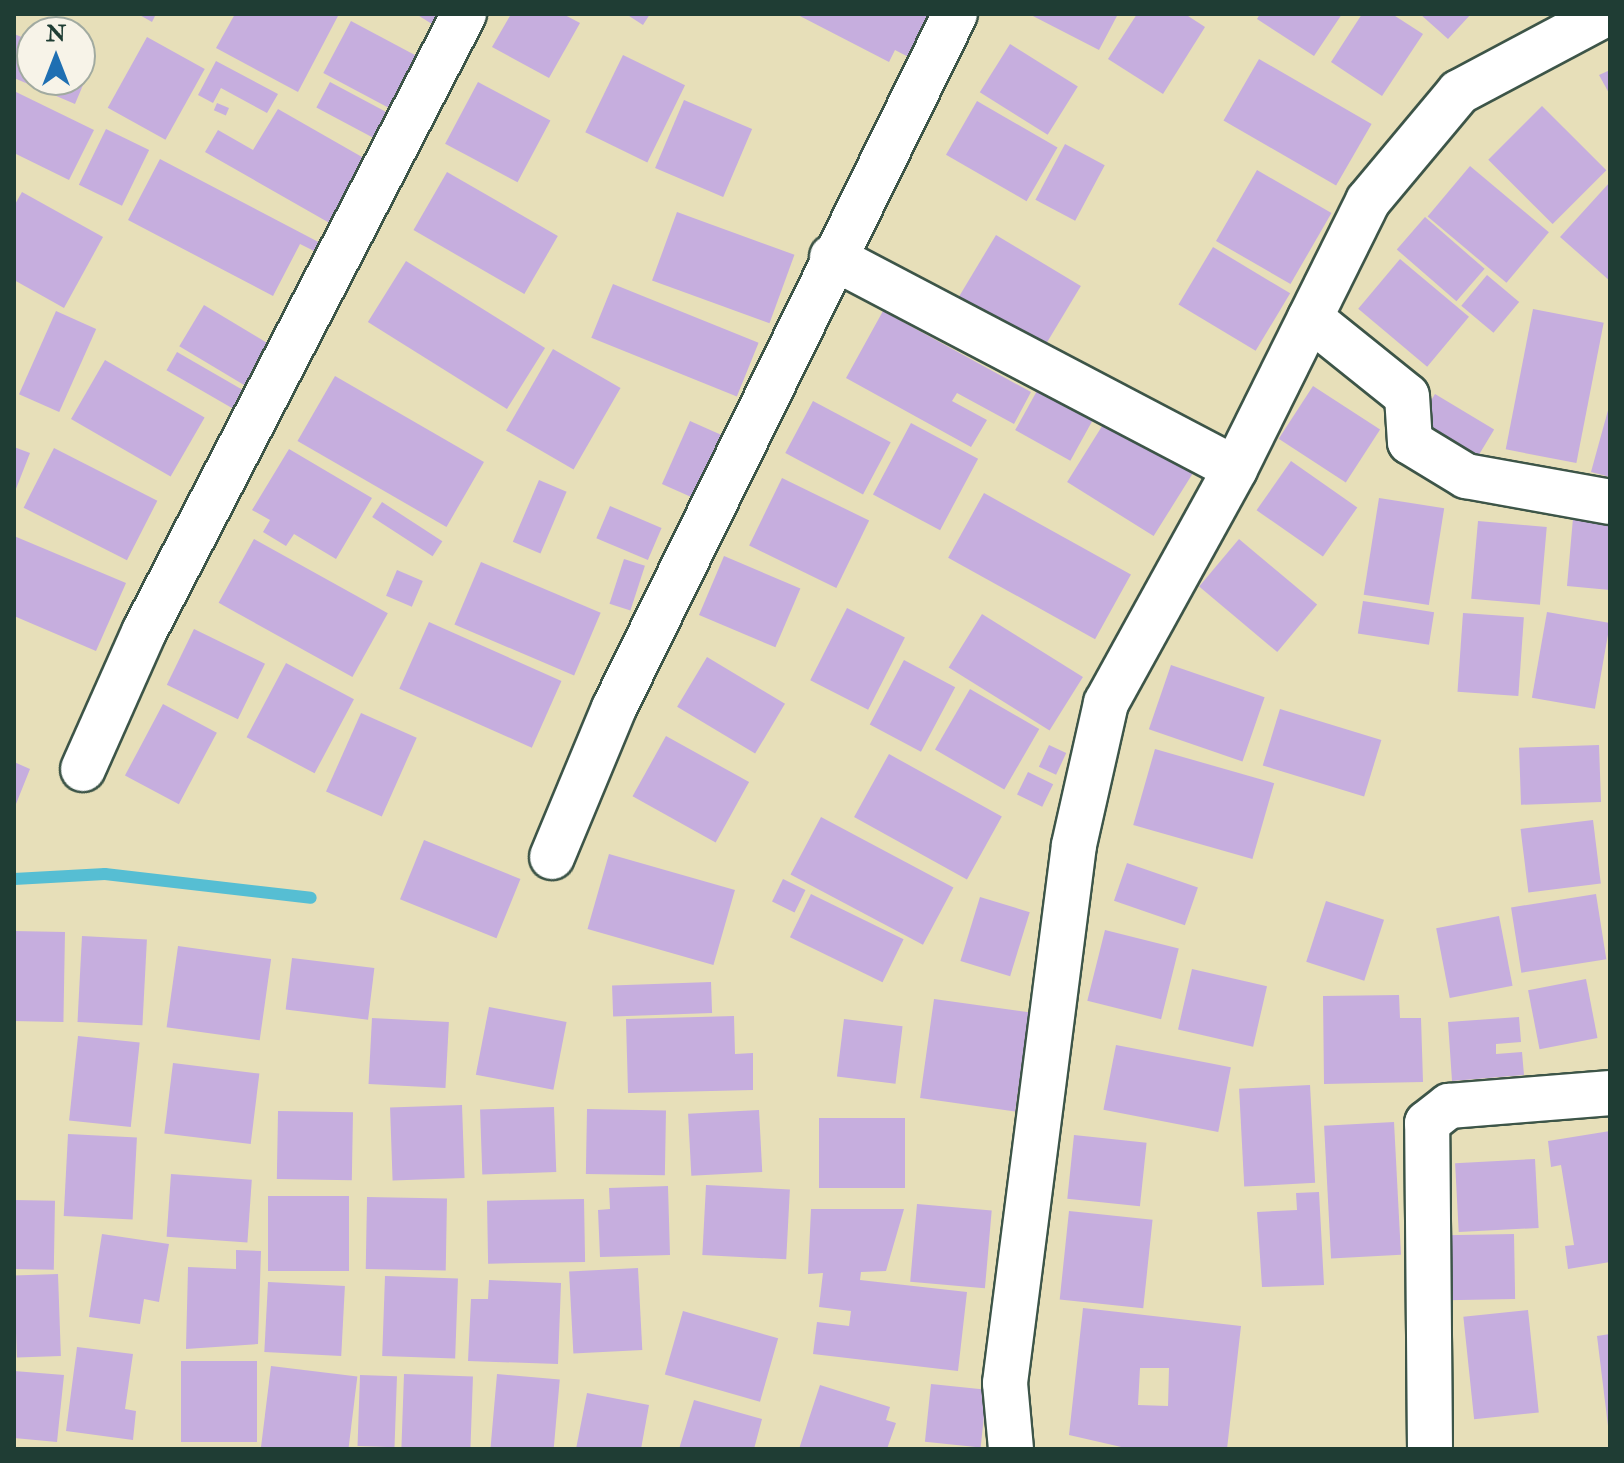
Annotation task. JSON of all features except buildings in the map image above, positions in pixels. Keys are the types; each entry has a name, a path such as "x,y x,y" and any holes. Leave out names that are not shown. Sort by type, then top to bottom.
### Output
{"street":[{"path":"83,769 144,632 464,14"},
{"path":"552,857 614,708 832,257 955,14"},
{"path":"1011,1449 1005,1383 1077,831 1106,703 1235,469 1368,201 1459,92 1606,14"},
{"path":"832,257 1235,469"},
{"path":"1310,318 1407,396 1410,442 1466,476 1610,502"},
{"path":"1430,1449 1427,1123 1449,1106 1610,1093"}],"waterway":[{"path":"14,879 105,874 311,898"}]}
